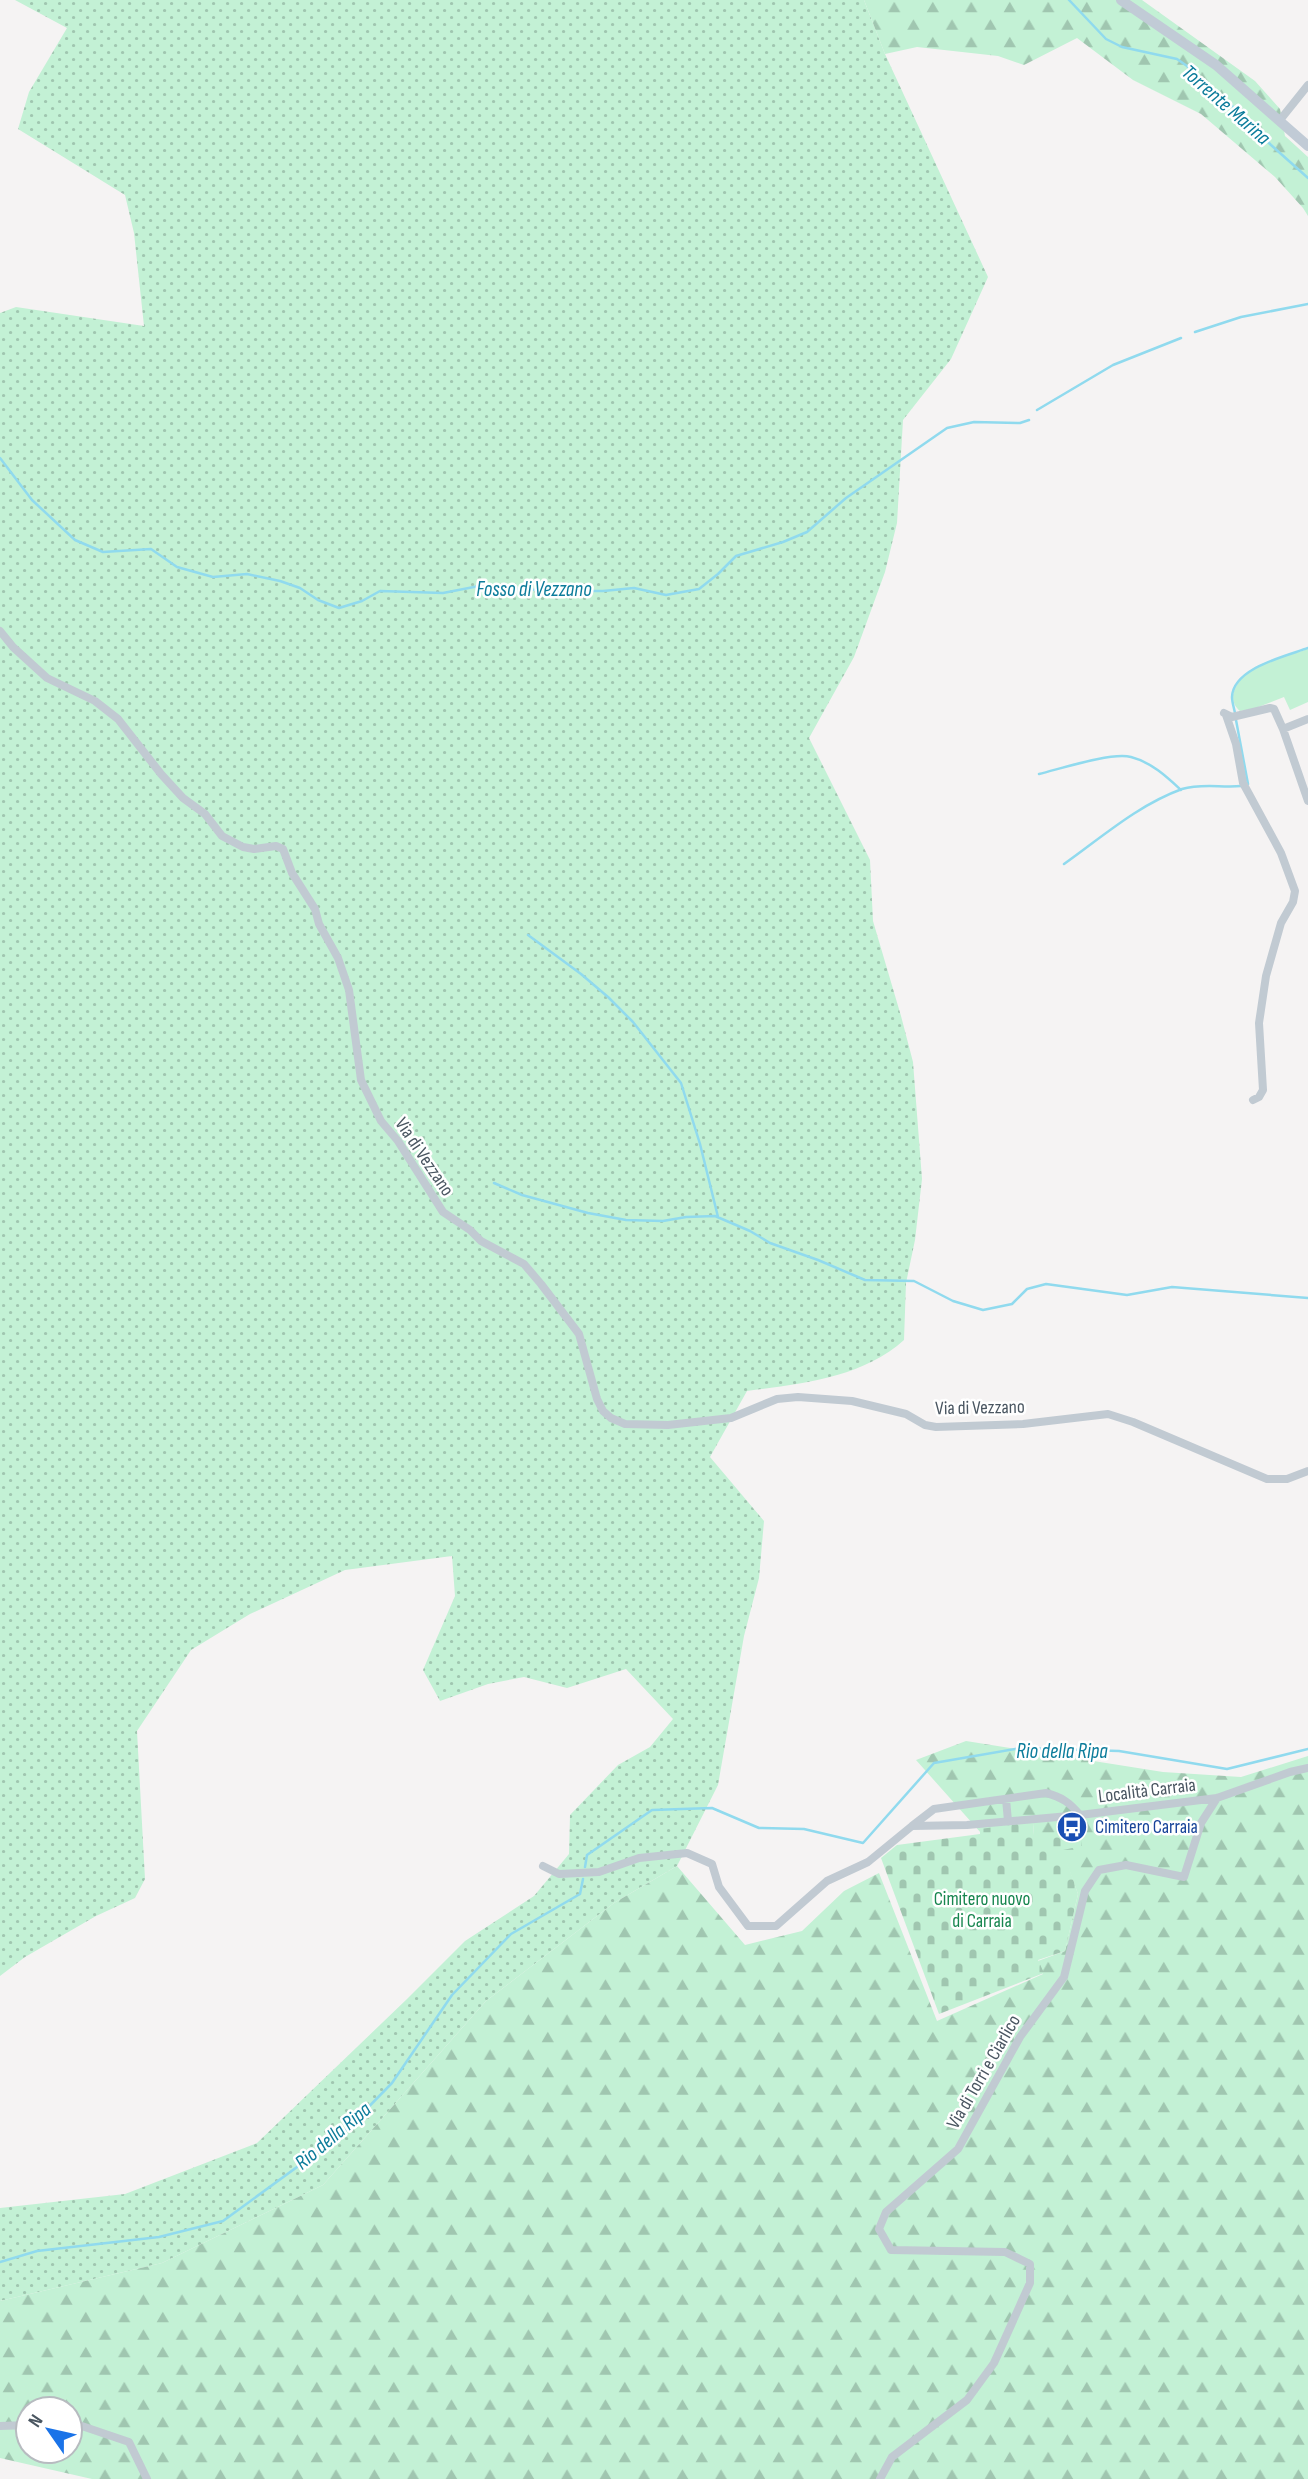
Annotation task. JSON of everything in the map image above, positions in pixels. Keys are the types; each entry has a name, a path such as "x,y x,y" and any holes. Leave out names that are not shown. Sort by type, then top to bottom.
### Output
{"main road":[{"path":"1121,0 1216,65 1308,146"}],"street":[{"path":"1280,120 1308,85"},
{"name":"Via di Vezzano","path":"0,631 13,647 47,678 94,701 118,719 173,788 205,814 222,836 243,847 254,849 276,846 283,849 292,873 315,909 319,924 338,958 350,1000 361,1080 381,1121 398,1142 443,1212 481,1241 524,1264 541,1284 579,1334 597,1399 603,1411 611,1418 625,1424 668,1425 731,1418 754,1411 778,1399 798,1397 852,1401 906,1414 925,1425 936,1427 1023,1424 1108,1414 1267,1479 1287,1479 1308,1471"},
{"path":"1252,1100 1259,1097 1263,1090 1259,1023 1266,976 1281,923 1293,902 1295,891 1282,853 1244,783 1236,744 1224,713 1240,715 1270,708 1277,714 1308,801"},
{"path":"1283,729 1308,719"},
{"path":"1217,1798 1308,1768"},
{"name":"Località Carraia","path":"542,1867 559,1874 599,1872 639,1858 687,1853 712,1864 719,1887 748,1926 776,1926 827,1881 868,1862 934,1809 1046,1793 1060,1796 1080,1815"},
{"name":"Località Carraia","path":"912,1826 1080,1815 1217,1798"},
{"name":"Via di Torri e Ciarlico","path":"880,2479 892,2457 967,2400 994,2363 1030,2283 1030,2264 1005,2252 891,2250 878,2229 886,2211 958,2148 1020,2037 1064,1977 1086,1891 1099,1870 1126,1865 1184,1877 1201,1823 1217,1798"},
{"path":"1006,1799 1008,1821"},
{"path":"84,2427 128,2442 147,2479"}],"green space":[{"path":"15,0 864,0 885,54 988,277 951,359 903,420 897,523 885,572 854,657 809,738 870,860 873,921 913,1062 922,1179 915,1240 906,1283 904,1340 887,1353 850,1371 809,1382 747,1391 710,1457 764,1521 759,1578 744,1636 718,1785 677,1866 614,1903 486,2001 323,2185 162,2263 0,2301 0,2208 125,2194 257,2143 465,1941 534,1896 569,1854 570,1815 618,1765 650,1747 673,1719 626,1669 567,1688 524,1677 488,1684 440,1701 423,1670 455,1596 452,1556 345,1570 250,1614 191,1650 137,1731 145,1879 135,1898 96,1916 25,1957 0,1976 0,313 16,307 144,326 134,233 125,195 18,129 29,92 67,28"},
{"path":"864,0 1142,0 1255,81 1280,109 1285,136 1308,157 1308,216 1275,177 1201,114 1133,80 1077,38 1024,65 998,56 917,47 885,54"},
{"path":"1308,649 1308,702 1290,710 1284,697 1240,711 1233,699 1234,693 1240,681 1250,671"},
{"path":"966,1741 1163,1772 1241,1777 1308,1756 1308,2479 92,2479 31,2465 84,2465 84,2395 14,2395 14,2461 0,2458 0,2301 162,2263 323,2185 486,2001 614,1903 677,1866 745,1945 802,1931 844,1891 879,1873 937,2021 1043,1974 1038,1961 1065,1951 1078,1894 1062,1850 1034,1835 1033,1823 981,1833 916,1760"},
{"name":"Cimitero nuovo di Carraia","path":"1033,1822 1034,1835 1079,1830 1082,1846 1063,1850 1078,1894 1065,1951 1038,1960 1044,1973 939,2014 881,1858 897,1845 980,1834 980,1829"}],"waterway":[{"name":"Torrente Marina","path":"1069,0 1106,39 1122,47 1177,59 1187,66 1308,178"},
{"name":"Fosso di Vezzano","path":"1195,332 1241,317 1308,304"},
{"name":"Fosso di Vezzano","path":"1037,410 1113,365 1181,338"},
{"name":"Fosso di Vezzano","path":"0,458 32,500 75,540 103,552 151,549 177,567 213,577 247,574 280,581 339,608 362,601 380,591 443,593 479,586 555,591 634,588 666,595 699,589 736,556 807,532 846,498 947,428 974,422 1020,423 1029,420"},
{"path":"1235,713 1232,697 1241,678 1275,659 1308,648"},
{"path":"1236,720 1248,784"},
{"path":"1039,774 1099,759 1131,757 1152,766 1181,790"},
{"path":"1064,864 1121,822 1166,796 1189,787 1241,786"},
{"path":"528,935 608,997 633,1022 681,1083 718,1217"},
{"path":"494,1183 522,1195 626,1220 663,1221 715,1216 770,1243 865,1280 914,1281 953,1301 983,1310 1012,1304 1027,1289 1046,1284 1127,1295 1172,1287 1308,1298"},
{"name":"Rio della Ripa","path":"585,1867 587,1855 652,1810 712,1808 759,1828 804,1829 863,1843 934,1763 1021,1748 1119,1751 1227,1769 1308,1749"},
{"name":"Rio della Ripa","path":"0,2262 37,2251 159,2237 223,2221 341,2135 392,2083 452,1995 511,1934 580,1894 583,1879"}],"place":[{"name":"Cimitero Carraia","path":"1072,1827"}]}
